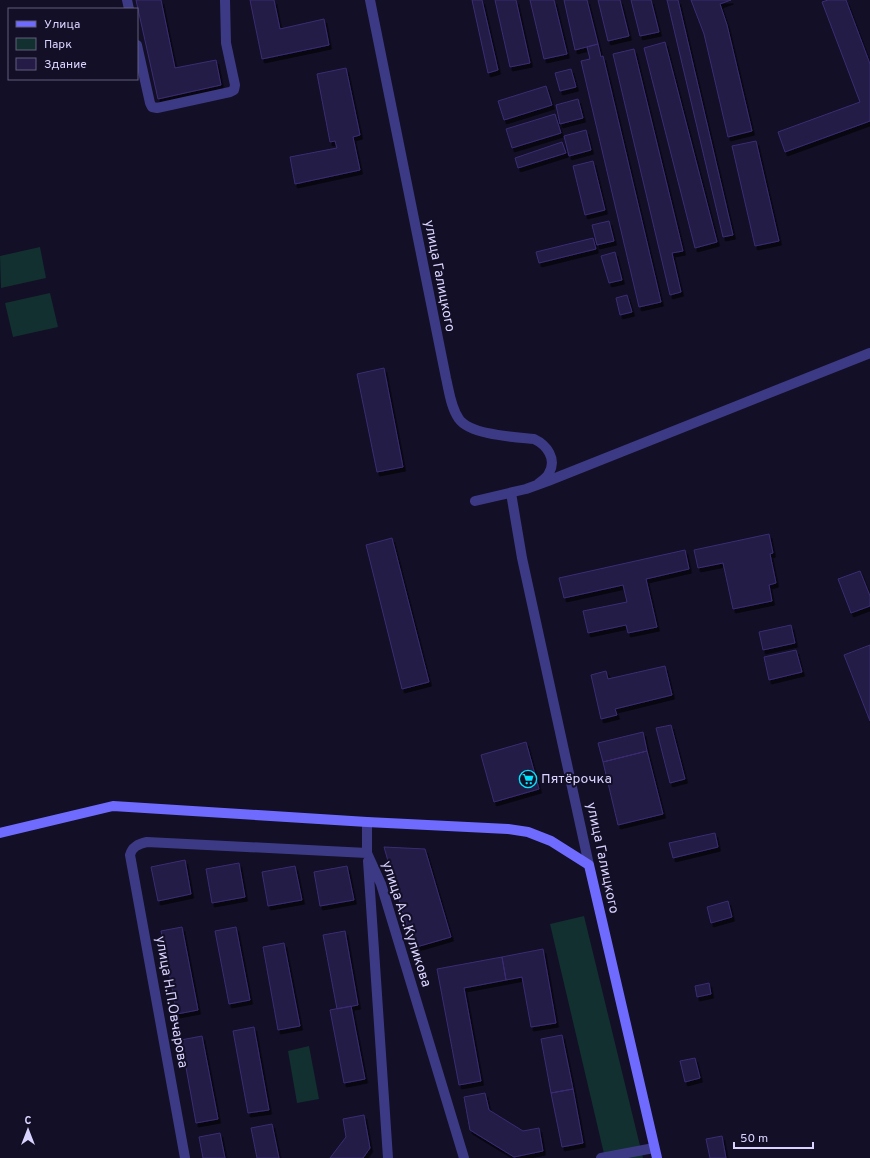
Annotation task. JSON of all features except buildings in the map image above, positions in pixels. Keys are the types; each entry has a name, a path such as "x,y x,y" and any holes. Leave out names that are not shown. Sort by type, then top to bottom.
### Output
{"street":[{"path":"138,49 152,107 157,108 234,90 235,85 226,43 225,0"},
{"name":"улица Галицкого","path":"370,0 446,378 454,411 459,420 466,427 477,431 534,439 542,443 548,449 551,458 551,466 549,473 538,485"},
{"path":"475,501 538,485 870,353"},
{"name":"улица Галицкого","path":"511,493 522,558 589,865 655,1153"},
{"path":"0,833 113,806 367,822 508,829 528,832 551,840 589,865"},
{"path":"367,822 367,853"},
{"name":"улица Н.П.Овчарова","path":"185,1158 131,860 132,850 135,846 147,842 367,853"},
{"name":"улица А.С.Куликова","path":"367,853 388,1158"},
{"name":"улица А.С.Куликова","path":"367,853 381,884 464,1158"},
{"path":"601,1158 655,1153"}],"green space":[{"path":"40,247 46,278 1,288 0,256"},
{"path":"50,293 58,327 13,337 5,303"},
{"path":"584,916 643,1158 605,1158 550,924"},
{"path":"309,1046 319,1099 297,1103 288,1051"}],"place":[{"name":"Пятёрочка","path":"528,779"}]}
